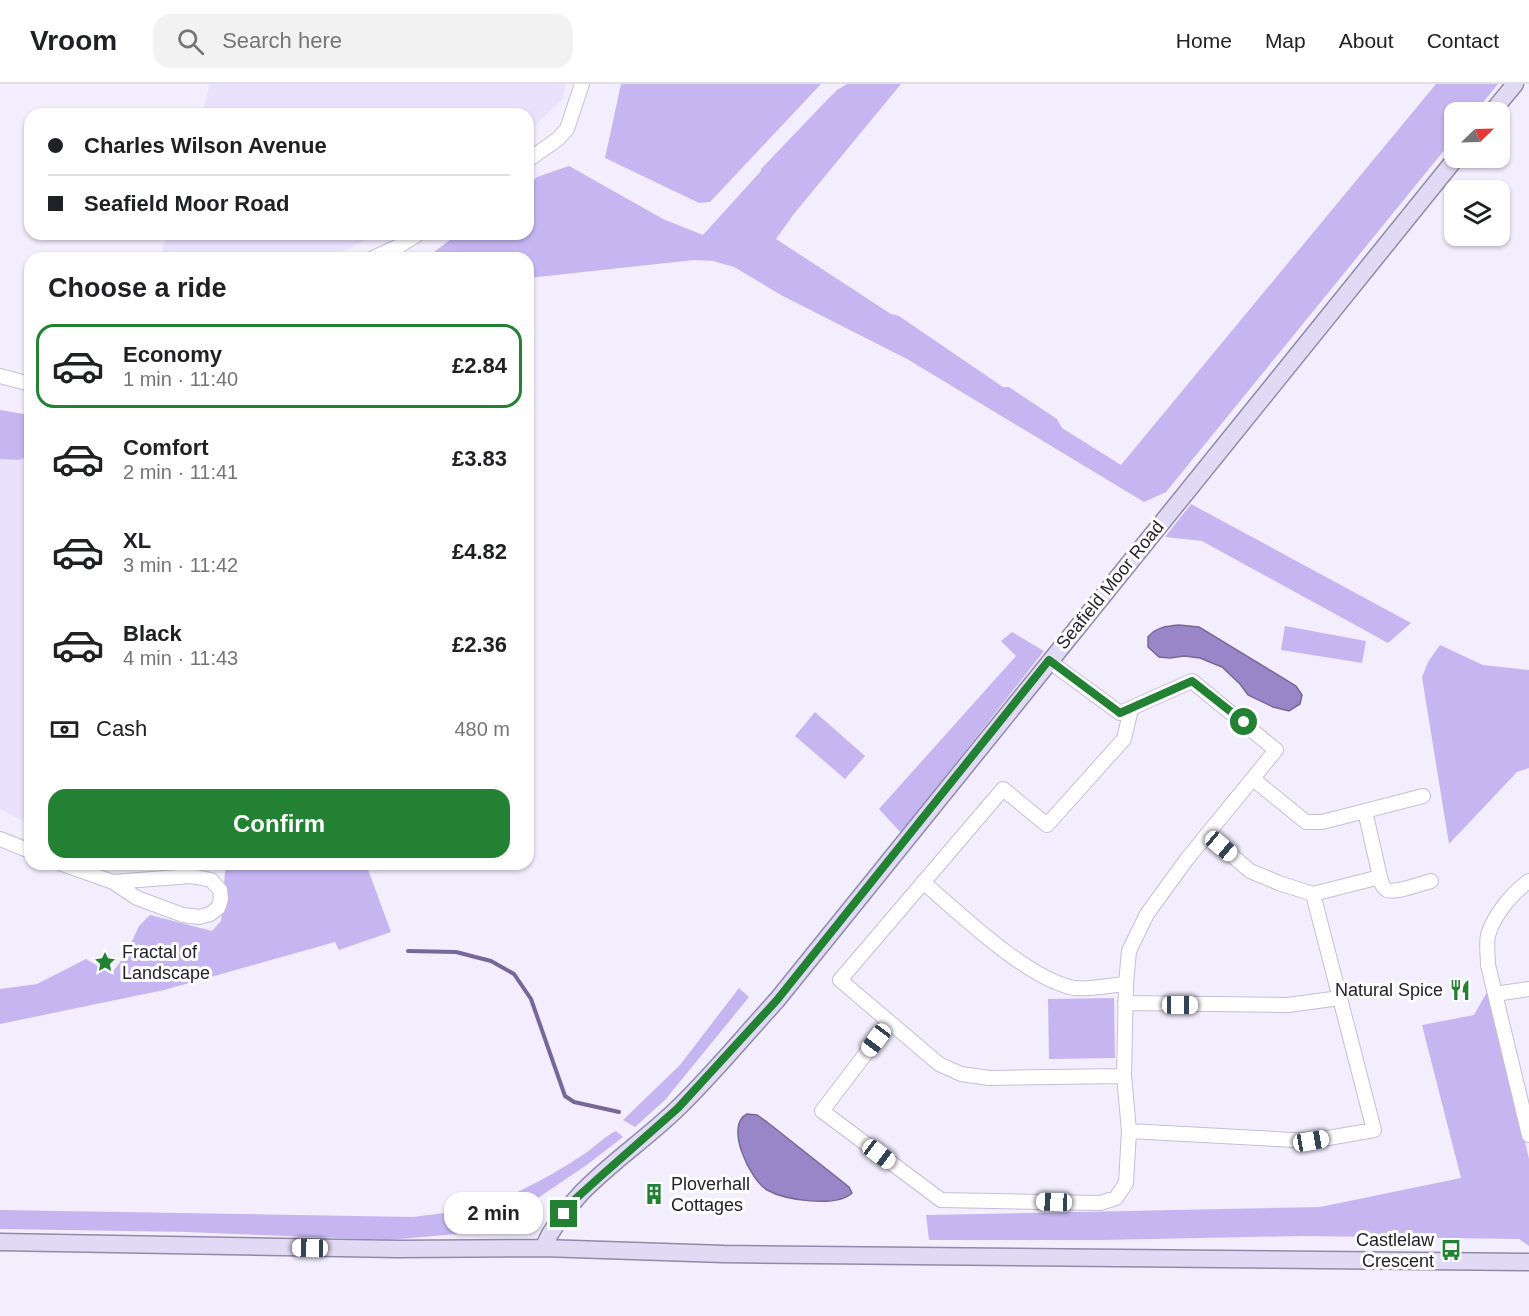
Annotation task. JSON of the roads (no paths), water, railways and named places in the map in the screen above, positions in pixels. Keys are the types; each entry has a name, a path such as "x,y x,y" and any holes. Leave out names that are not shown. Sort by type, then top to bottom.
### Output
{"main road":[{"path":"1500,102 1515,84"},
{"name":"Seafield Moor Road","path":"543,1248 551,1230 572,1202 678,1108 777,1000 1448,168"},
{"path":"0,1242 397,1250 543,1248 724,1254 1529,1262"}],"street":[{"path":"534,156 558,139 567,129 582,84"},
{"path":"386,252 408,240"},
{"path":"0,376 24,382"},
{"path":"889,1023 822,1111 941,1200 1100,1203 1116,1198 1126,1183 1129,1131 1124,1076 1125,1003 1129,951 1147,914 1207,834 1276,750 1192,681 1120,713 1049,660"},
{"path":"1124,1076 989,1078 961,1074 939,1065 840,980 1003,789 1047,825 1124,739 1131,709"},
{"path":"1253,779 1306,822 1322,822 1423,796"},
{"path":"1365,811 1383,886 1388,890 1396,891 1431,881"},
{"path":"1207,834 1250,870 1279,883 1313,894 1380,877"},
{"path":"0,839 24,849"},
{"path":"79,870 113,882 137,898 183,915 199,917 210,914 218,909 221,899 220,890 211,880 191,876 113,882"},
{"path":"1529,881 1521,887 1497,916 1488,937 1488,965 1529,1135"},
{"path":"922,882 987,938 1044,977 1075,988 1126,984"},
{"path":"1129,1131 1311,1141 1374,1130 1313,894"},
{"path":"1495,994 1529,989"},
{"path":"1125,1003 1288,1005 1340,998"}],"waterway":[{"path":"408,951 456,952 491,961 514,974 531,999 565,1096 574,1102 619,1112"}],"place":[{"name":"Fractal of Landscape","path":"105,962"},
{"name":"Natural Spice","path":"1460,990"},
{"name":"Ploverhall Cottages","path":"654,1194"},
{"name":"Castlelaw Crescent","path":"1451,1250"}]}
